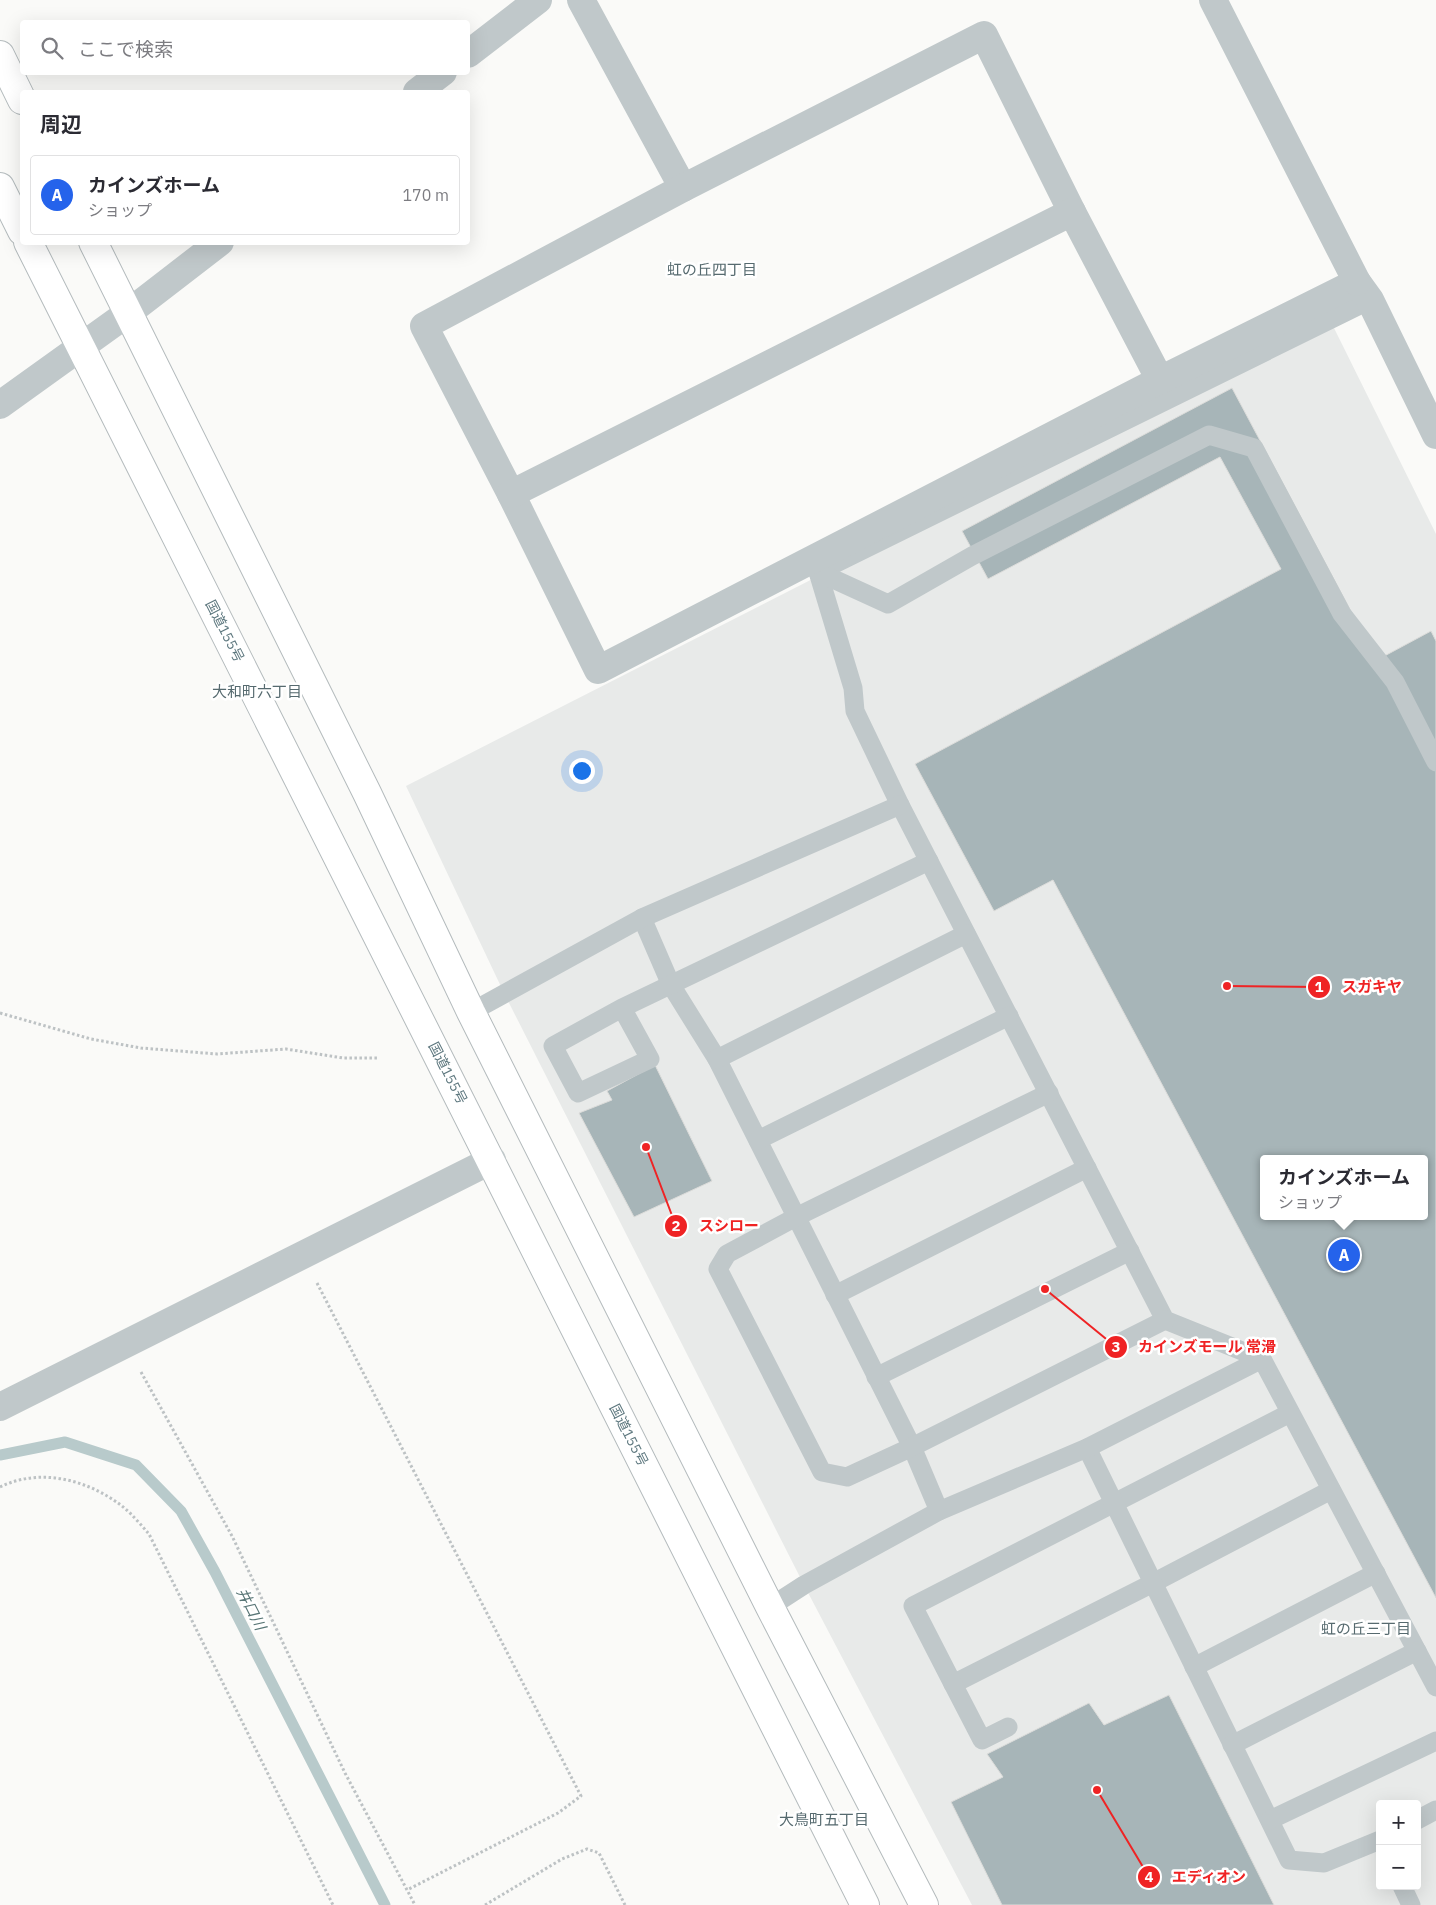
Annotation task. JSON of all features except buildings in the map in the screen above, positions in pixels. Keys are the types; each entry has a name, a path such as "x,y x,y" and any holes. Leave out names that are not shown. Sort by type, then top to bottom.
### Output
{"highway":[{"path":"0,55 20,96"},
{"path":"0,187 20,227"},
{"name":"国道155号","path":"30,245 492,1160 865,1905"},
{"path":"94,245 367,793 471,1012 770,1607 924,1905"}],"street":[{"path":"470,52 538,0"},
{"path":"581,0 683,188"},
{"path":"1213,0 1364,291 1436,435"},
{"path":"1160,380 1072,212 984,35 683,188 424,326 511,494 598,670 1160,380 1364,291"},
{"path":"420,90 439,75"},
{"path":"511,494 1072,212"},
{"path":"0,405 128,313 216,245"},
{"path":"0,1407 492,1160"}],"lane":[{"path":"818,572 1364,291"},
{"path":"818,572 888,604 972,556 1209,435 1254,448 1342,614 1395,682 1436,762"},
{"path":"818,572 853,688 855,711 900,805 1165,1320 1262,1359 1436,1687"},
{"path":"471,1012 642,918 900,805"},
{"path":"622,1008 650,1059 578,1094 553,1046 622,1008 929,861"},
{"path":"642,918 671,985 717,1059 912,1447 939,1511"},
{"path":"717,1059 966,934"},
{"path":"758,1140 1009,1016"},
{"path":"1049,1093 796,1216 726,1254 718,1269 822,1472 847,1477 912,1447 1165,1320"},
{"path":"835,1296 1087,1168"},
{"path":"876,1377 1130,1251"},
{"path":"770,1607 804,1585 939,1511 1087,1448 1262,1359"},
{"path":"1008,1727 982,1740 913,1606 1290,1413"},
{"path":"1087,1448 1289,1860 1324,1863 1376,1842"},
{"path":"953,1684 1154,1583 1331,1490"},
{"path":"1194,1667 1376,1573"},
{"path":"1232,1745 1417,1651"},
{"path":"1270,1820 1436,1740"},
{"path":"1421,1818 1436,1810"},
{"path":"1404,1890 1411,1905"}],"path":[{"path":"0,1013 91,1039 141,1048 217,1054 286,1049 343,1058 379,1058"},
{"path":"303,1255 581,1796 558,1813 407,1890"},
{"path":"127,1343 143,1376 232,1536 346,1773 415,1905"},
{"path":"0,1487 37,1477 66,1479 93,1488 123,1507 149,1534 333,1905"},
{"path":"485,1905 562,1859 587,1849 599,1853 625,1905"}],"shaded area":[{"path":"1315,323 1334,328 1436,534 1436,1905 972,1905 804,1585 504,993 406,786"}],"waterway":[{"name":"井口川","path":"0,1455 65,1442 136,1465 181,1511 215,1572 385,1905"}],"place":[{"name":"スガキヤ","path":"1227,986"},
{"name":"スシロー","path":"646,1147"},
{"name":"カインズホーム","path":"1344,1255"},
{"name":"カインズモール 常滑","path":"1045,1289"},
{"name":"エディオン","path":"1097,1790"}],"district":[{"name":"虹の丘四丁目","path":"712,270"},
{"name":"大和町六丁目","path":"257,692"},
{"name":"虹の丘三丁目","path":"1366,1629"},
{"name":"大鳥町五丁目","path":"824,1820"}]}
